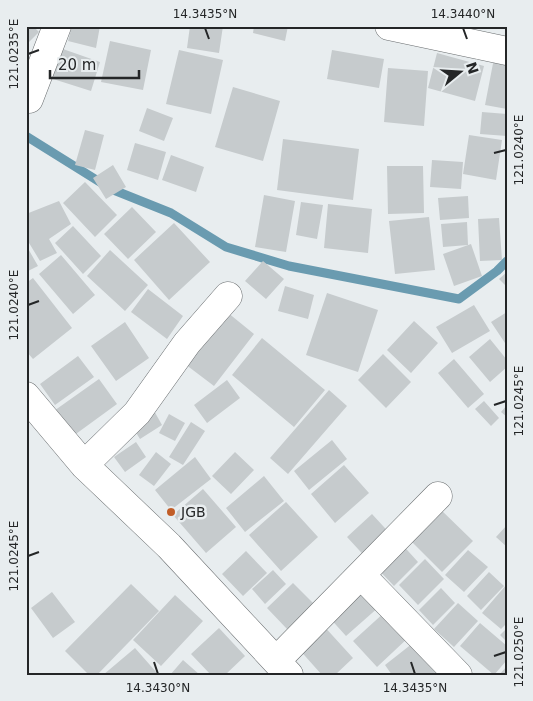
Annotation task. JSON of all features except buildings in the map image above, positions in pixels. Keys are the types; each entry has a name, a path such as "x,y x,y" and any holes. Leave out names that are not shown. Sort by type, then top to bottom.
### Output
{"street":[{"path":"29,99 57,26"},
{"path":"389,26 507,51"},
{"path":"84,465 137,412 153,387 228,296"},
{"path":"26,396 84,465 169,546 283,668 361,575 438,496"},
{"path":"361,575 458,675"}],"waterway":[{"path":"26,136 111,189 171,213 226,247 289,266 459,299 497,271 507,261"}],"place":[{"name":"JGB","path":"171,512"}]}
